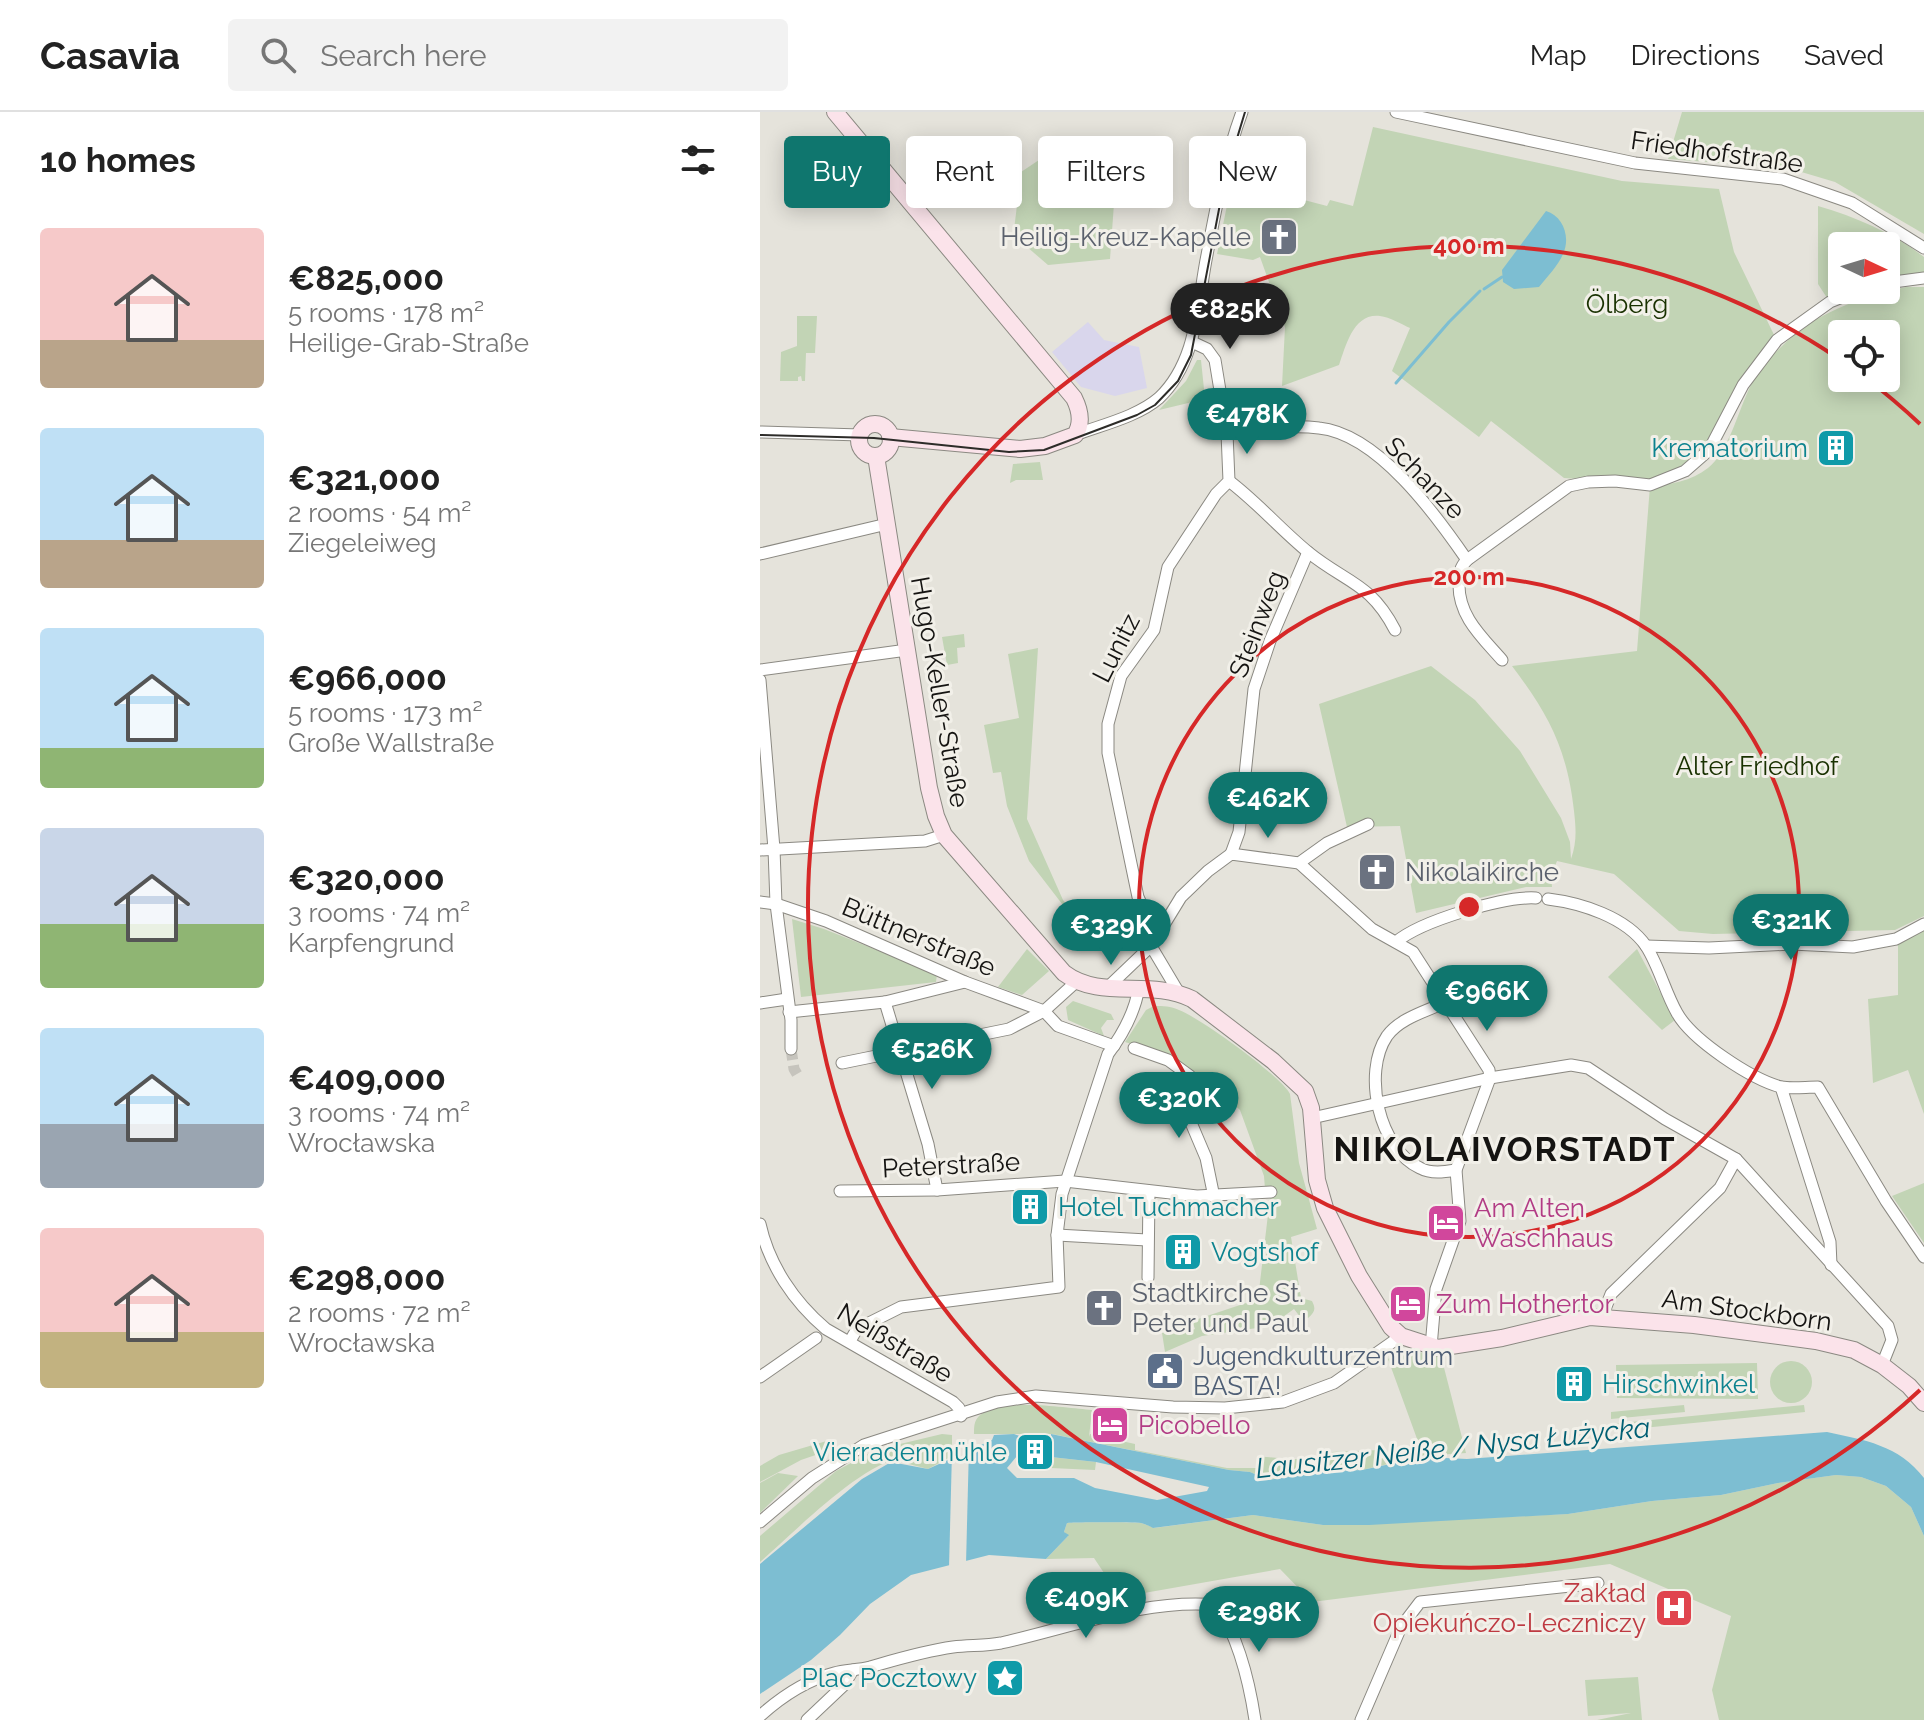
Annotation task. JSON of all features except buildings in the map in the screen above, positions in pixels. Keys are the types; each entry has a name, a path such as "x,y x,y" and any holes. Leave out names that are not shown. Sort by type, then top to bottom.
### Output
{"street":[{"path":"835,112 1074,398 1079,407 1077,428"},
{"path":"890,437 1020,449 1045,446 1077,428 1154,402 1178,374 1192,342 1222,177 1242,112"},
{"name":"Friedhofstraße","path":"1396,112 1635,163 1783,179 1852,203 1924,248"},
{"path":"1900,281 1924,278"},
{"path":"1467,560 1569,486 1615,481 1650,485 1685,471 1709,450 1743,385 1777,340 1828,303"},
{"path":"1192,342 1211,353 1227,433 1229,481 1265,510 1308,552 1368,591 1384,609 1395,630"},
{"path":"874,424 884,427 890,437 886,451 876,456 863,451 859,442 865,428 874,424"},
{"name":"Schanze","path":"1227,433 1318,427 1343,434 1359,443 1396,472 1467,560 1460,571 1461,605 1469,623 1502,660"},
{"path":"760,432 860,435"},
{"name":"Hugo-Keller-Straße","path":"876,456 936,816 944,835 1064,973 1076,982"},
{"name":"Lunitz","path":"1161,928 1144,910 1138,897 1107,738 1121,676 1154,630 1168,567 1208,505 1229,481"},
{"path":"760,554 887,524"},
{"name":"Steinweg","path":"1231,854 1239,832 1254,689 1270,641 1308,552"},
{"path":"760,670 907,650"},
{"path":"760,680 776,904 794,1047"},
{"path":"1299,863 1334,839 1368,824"},
{"path":"760,850 925,841 944,835"},
{"path":"842,1063 1009,1029 1044,1011 1076,982 1107,988 1139,987 1179,993 1192,999 1299,1083 1309,1099 1317,1180 1325,1208 1359,1276 1391,1327 1401,1336 1431,1347 1436,1289 1460,1221 1456,1170 1490,1078 1481,1055 1413,952 1372,929 1299,863 1231,854 1181,897 1151,946 1107,988"},
{"path":"1396,942 1410,931 1497,902 1542,898 1583,907 1625,925 1646,946 1677,1015 1698,1040 1724,1058 1781,1087 1818,1087 1886,1201 1924,1257"},
{"name":"Büttnerstraße","path":"760,902 776,904 826,921 965,982 1044,1011 1058,1026 1168,1060 1190,1076 1192,1125 1206,1158 1214,1197"},
{"path":"1646,946 1709,948 1792,944 1853,947 1896,939 1924,924"},
{"path":"1151,946 1179,993"},
{"path":"760,1003 788,1006 885,1002 965,982"},
{"path":"850,1341 857,1329 901,1307 1059,1287 1057,1235 1065,1181 1108,1054 1121,1046 1139,987"},
{"path":"885,1002 925,1131 937,1190"},
{"path":"1446,1002 1404,1021 1386,1038 1374,1076 1377,1105 1388,1131 1408,1162 1428,1172 1456,1170"},
{"path":"1312,1118 1490,1078 1571,1065 1588,1068 1665,1119 1736,1159 1888,1326 1892,1340 1882,1365"},
{"path":"1781,1087 1830,1242 1831,1265"},
{"path":"1602,1317 1611,1294 1720,1188 1736,1159"},
{"name":"Peterstraße","path":"840,1191 937,1190 1065,1181 1214,1197 1271,1192"},
{"path":"1148,1278 1149,1192"},
{"name":"Neißstraße","path":"760,1224 776,1269 819,1334 850,1341 953,1402 961,1416"},
{"path":"1057,1235 1147,1240"},
{"name":"Am Stockborn","path":"1431,1347 1502,1338 1569,1321 1602,1317 1694,1325 1816,1341 1854,1350 1882,1365 1909,1386 1924,1403"},
{"path":"760,1377 819,1334"},
{"path":"760,1522 812,1478 864,1445 997,1402 1023,1396 1225,1408 1283,1402 1334,1383 1401,1336"},
{"path":"1361,1720 1401,1627 1420,1602 1598,1583"},
{"path":"760,1716 798,1689 832,1674 922,1652 956,1646 988,1646 1169,1605 1217,1605 1240,1651 1255,1720"},
{"path":"807,1720 844,1685 853,1670"}],"shaded area":[{"path":"1088,322 1104,340 1139,347 1147,388 1115,396 1081,387 1052,352"}],"green space":[{"path":"1682,112 1924,112 1924,234 1835,182 1788,168 1668,159"},
{"name":"Ölberg","path":"1373,127 1622,181 1719,189 1734,252 1776,339 1708,450 1684,470 1650,484 1564,478 1491,421 1479,437 1392,371 1410,328 1392,319 1371,316 1363,320 1352,332 1339,365 1282,386 1285,327 1260,257 1253,260 1217,254 1226,208 1306,208 1306,200 1327,206 1330,200 1353,206"},
{"path":"1038,161 1038,208 1114,208 1110,259 1048,265 1019,240 1014,230 1017,208 1022,208 1022,171"},
{"path":"1818,206 1884,232 1828,232 1828,299 1818,284"},
{"path":"1900,240 1924,257 1924,275 1900,278"},
{"name":"Alter Friedhof","path":"1924,287 1924,916 1895,930 1713,934 1679,931 1614,874 1557,861 1551,876 1552,887 1526,887 1416,913 1400,826 1347,827 1319,704 1431,666 1475,700 1520,751 1561,818 1570,842 1571,859 1576,830 1567,769 1546,717 1512,666 1637,651 1650,486 1687,479 1708,468 1727,442 1746,396 1763,366 1793,336 1848,304 1900,304 1900,288"},
{"path":"797,316 817,316 815,353 806,353 805,381 801,376 798,381 780,381 781,352 797,346"},
{"path":"1197,360 1201,360 1205,399 1159,410 1186,381"},
{"path":"1254,399 1253,422 1229,421 1226,401"},
{"path":"1040,462 1043,480 1016,480 1010,483 1013,464"},
{"path":"964,634 965,647 957,648 958,663 947,665 942,637"},
{"path":"1038,648 1027,819 1063,900 1092,936 1089,939 1029,861 1007,806 1001,772 993,773 984,725 1019,718 1008,654"},
{"path":"792,919 937,974 936,982 801,997"},
{"path":"1924,930 1924,1114 1908,1070 1873,1083 1868,999 1898,995 1898,942"},
{"path":"1027,949 1049,971 1022,995 998,987"},
{"path":"1637,949 1675,1020 1662,1030 1608,977"},
{"path":"1073,1001 1111,1014 1114,1020 1107,1020 1101,1028 1104,1036 1068,1020 1066,1007"},
{"path":"1154,1006 1176,1009 1204,1024 1239,1048 1290,1094 1299,1163 1317,1229 1291,1237 1301,1298 1312,1301 1314,1306 1308,1318 1301,1318 1294,1309 1280,1319 1257,1328 1202,1336 1165,1352 1162,1333 1185,1327 1187,1332 1195,1329 1192,1321 1258,1299 1271,1189 1265,1189 1264,1176 1240,1110 1205,1078 1155,1051 1125,1042 1146,1010"},
{"path":"1924,1183 1924,1243 1892,1196"},
{"path":"1402,1349 1441,1356 1466,1453 1423,1456 1362,1470 1316,1469 1268,1480 1250,1472 1229,1470 1052,1434 974,1434 976,1420 989,1410 1033,1405 1092,1410 1089,1437 1090,1434 1135,1444 1135,1450 1227,1468 1257,1468 1257,1457 1297,1459 1297,1462 1333,1459 1332,1452 1380,1450 1381,1454 1400,1453 1420,1447 1388,1359"},
{"path":"1791,1361 1806,1367 1812,1382 1806,1397 1791,1403 1776,1397 1770,1382 1776,1367"},
{"path":"1757,1363 1758,1399 1617,1398 1616,1365"},
{"path":"1684,1405 1685,1412 1611,1419 1611,1412"},
{"path":"1804,1405 1805,1412 1612,1431 1611,1424"},
{"path":"942,1434 952,1435 952,1456 928,1469 905,1463 904,1456 886,1462 829,1501 760,1562 760,1536 836,1471 875,1450"},
{"path":"830,1440 833,1449 801,1460 760,1482 760,1466 779,1455"},
{"path":"1051,1457 1096,1462 1095,1470 1051,1468"},
{"path":"778,1473 798,1476 760,1513 760,1483"},
{"path":"1836,1475 1861,1477 1886,1486 1911,1507 1924,1536 1924,1720 1719,1720 1712,1690 1731,1616 1610,1564 1312,1602 1280,1569 1110,1599 1104,1573 1094,1558 1046,1559 1068,1536 1064,1532 1067,1523 1143,1523 1154,1528 1253,1515 1323,1525 1568,1514 1652,1501 1721,1495"},
{"path":"1638,1677 1642,1720 1597,1720 1631,1713 1588,1716 1585,1680"}],"water":[{"path":"1546,211 1557,217 1564,228 1566,241 1563,254 1539,287 1514,289 1503,282 1502,270"},
{"path":"1827,1432 1880,1446 1904,1458 1914,1467 1924,1478 1924,1536 1911,1507 1886,1486 1861,1477 1836,1475 1721,1495 1652,1501 1568,1514 1369,1525 1323,1525 1253,1515 1153,1528 1142,1523 1067,1523 1064,1532 1069,1535 1046,1559 989,1555 911,1575 870,1604 811,1660 760,1694 760,1564 862,1479 891,1462 928,1469 992,1440 994,1435 1014,1434 1031,1440 1030,1456 1017,1456 1007,1468 1017,1478 1074,1478 1095,1488 1157,1500 1207,1491 1209,1487 1096,1462 1051,1457 1051,1434 1250,1472 1269,1480 1316,1469 1362,1470 1423,1457 1467,1459"}],"pier":[{"path":"969,1446 966,1564 949,1568 952,1452"}],"waterway":[{"path":"1484,289 1502,277"},
{"path":"1396,383 1480,291"}],"tunnel":[{"path":"791,1049 797,1074"}],"tram line":[{"path":"760,435 874,438 1009,452 1044,450 1137,415 1155,405 1178,381 1191,355 1225,178 1245,112"}],"place":[{"name":"Heilig-Kreuz-Kapelle","path":"1279,237"},
{"name":"Krematorium","path":"1836,448"},
{"name":"Nikolaikirche","path":"1377,872"},
{"name":"Hotel Tuchmacher","path":"1030,1207"},
{"name":"Am Alten Waschhaus","path":"1446,1223"},
{"name":"Vogtshof","path":"1183,1252"},
{"name":"Zum Hothertor","path":"1408,1304"},
{"name":"Stadtkirche St. Peter und Paul","path":"1104,1308"},
{"name":"Jugendkulturzentrum BASTA!","path":"1165,1371"},
{"name":"Hirschwinkel","path":"1574,1384"},
{"name":"Picobello","path":"1110,1425"},
{"name":"Vierradenmühle","path":"1035,1452"},
{"name":"Zakład Opiekuńczo-Leczniczy","path":"1674,1608"},
{"name":"Plac Pocztowy","path":"1005,1678"}],"district":[{"name":"NIKOLAIVORSTADT","path":"1505,1149"}],"water label":[{"name":"Lausitzer Neiße / Nysa Łużycka","path":"1453,1448"}]}
